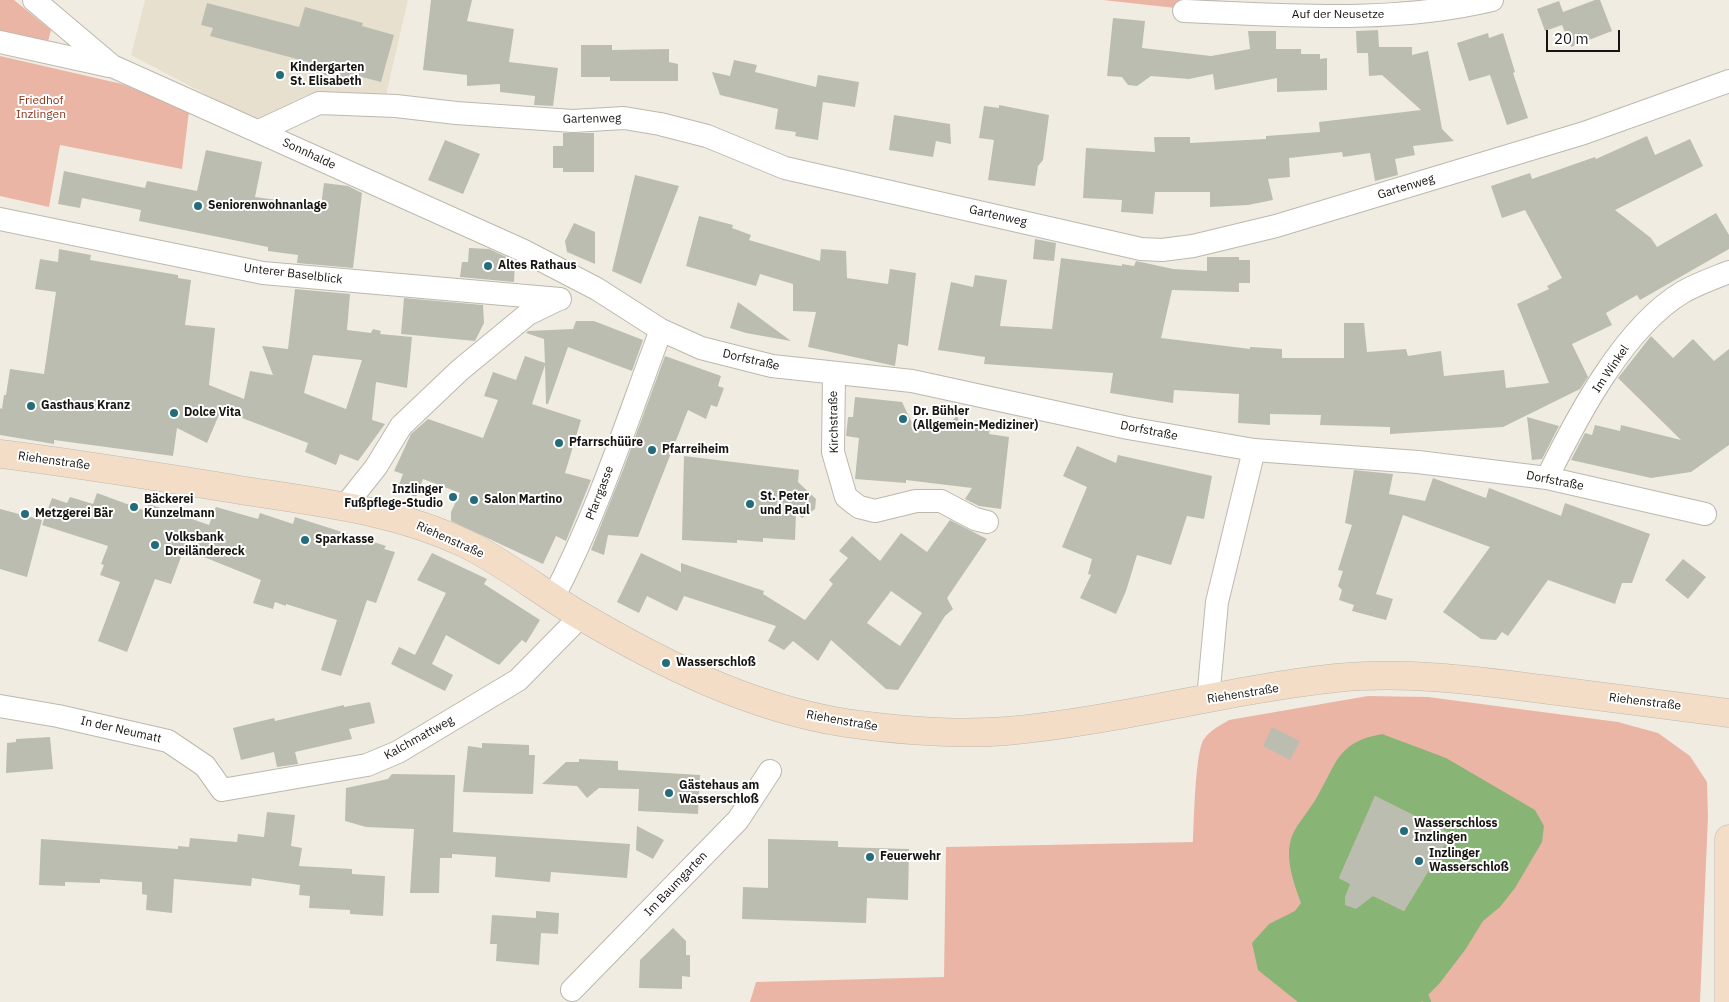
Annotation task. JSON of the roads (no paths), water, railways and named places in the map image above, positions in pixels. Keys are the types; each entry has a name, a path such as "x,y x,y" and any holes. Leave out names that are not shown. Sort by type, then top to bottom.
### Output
{"street":[{"name":"Sonnhalde","path":"34,0 112,66 522,250 597,289"},
{"name":"Auf der Neusetze","path":"1184,11 1338,17 1395,14 1463,7 1492,0"},
{"path":"0,42 112,66"},
{"name":"Gartenweg","path":"259,132 319,103 396,106 456,114 573,121 624,118 660,124 707,136 785,168 1141,249 1162,250 1193,246 1276,226 1584,133 1729,81"},
{"name":"Unterer Baselblick","path":"0,219 263,273 560,299"},
{"name":"Im Winkel","path":"1547,478 1569,434 1624,347 1654,316 1683,292 1729,272"},
{"path":"345,506 376,468 401,426 460,370 528,314 560,299 597,289"},
{"name":"Dorfstraße","path":"597,289 661,330 701,348 772,366 912,381 1128,428 1254,450 1418,462 1547,478 1704,514"},
{"name":"Pfarrgasse","path":"553,598 575,555 595,509 661,330"},
{"name":"Kirchstraße","path":"834,374 833,452 846,497 859,507 875,510 922,500 941,501 975,519 987,522"},
{"path":"1208,699 1218,602 1254,450"},
{"name":"Riehenstraße","path":"0,454 345,506 382,513 420,525 468,545 516,572 581,616 666,663 773,707 842,722 894,729 1003,731 1104,718 1336,678 1409,675 1482,681 1729,713"},
{"name":"Kalchmattweg","path":"222,790 367,765 398,752 518,680 581,616"},
{"name":"In der Neumatt","path":"0,706 58,716 168,741 205,766 222,790"},
{"name":"Im Baumgarten","path":"572,990 738,820 770,771"},
{"path":"1729,839 1729,1002"}],"waterway":[{"path":"1425,997 1427,1002"}],"place":[{"name":"Kindergarten St. Elisabeth","path":"280,75"},
{"name":"Seniorenwohnanlage","path":"198,206"},
{"name":"Altes Rathaus","path":"488,266"},
{"name":"Gasthaus Kranz","path":"31,406"},
{"name":"Dolce Vita","path":"174,413"},
{"name":"Dr. Bühler (Allgemein-Mediziner)","path":"903,419"},
{"name":"Pfarrschüüre","path":"559,443"},
{"name":"Pfarreiheim","path":"652,450"},
{"name":"Inzlinger Fußpflege-Studio","path":"453,497"},
{"name":"Salon Martino","path":"474,500"},
{"name":"St. Peter und Paul","path":"750,504"},
{"name":"Bäckerei Kunzelmann","path":"134,507"},
{"name":"Metzgerei Bär","path":"25,514"},
{"name":"Sparkasse","path":"305,540"},
{"name":"Volksbank Dreiländereck","path":"155,545"},
{"name":"Wasserschloß","path":"666,663"},
{"name":"Gästehaus am Wasserschloß","path":"669,793"},
{"name":"Wasserschloss Inzlingen","path":"1404,831"},
{"name":"Feuerwehr","path":"870,857"},
{"name":"Inzlinger Wasserschloß","path":"1419,861"}],"park label":[{"name":"Friedhof Inzlingen","path":"41,108"}]}
